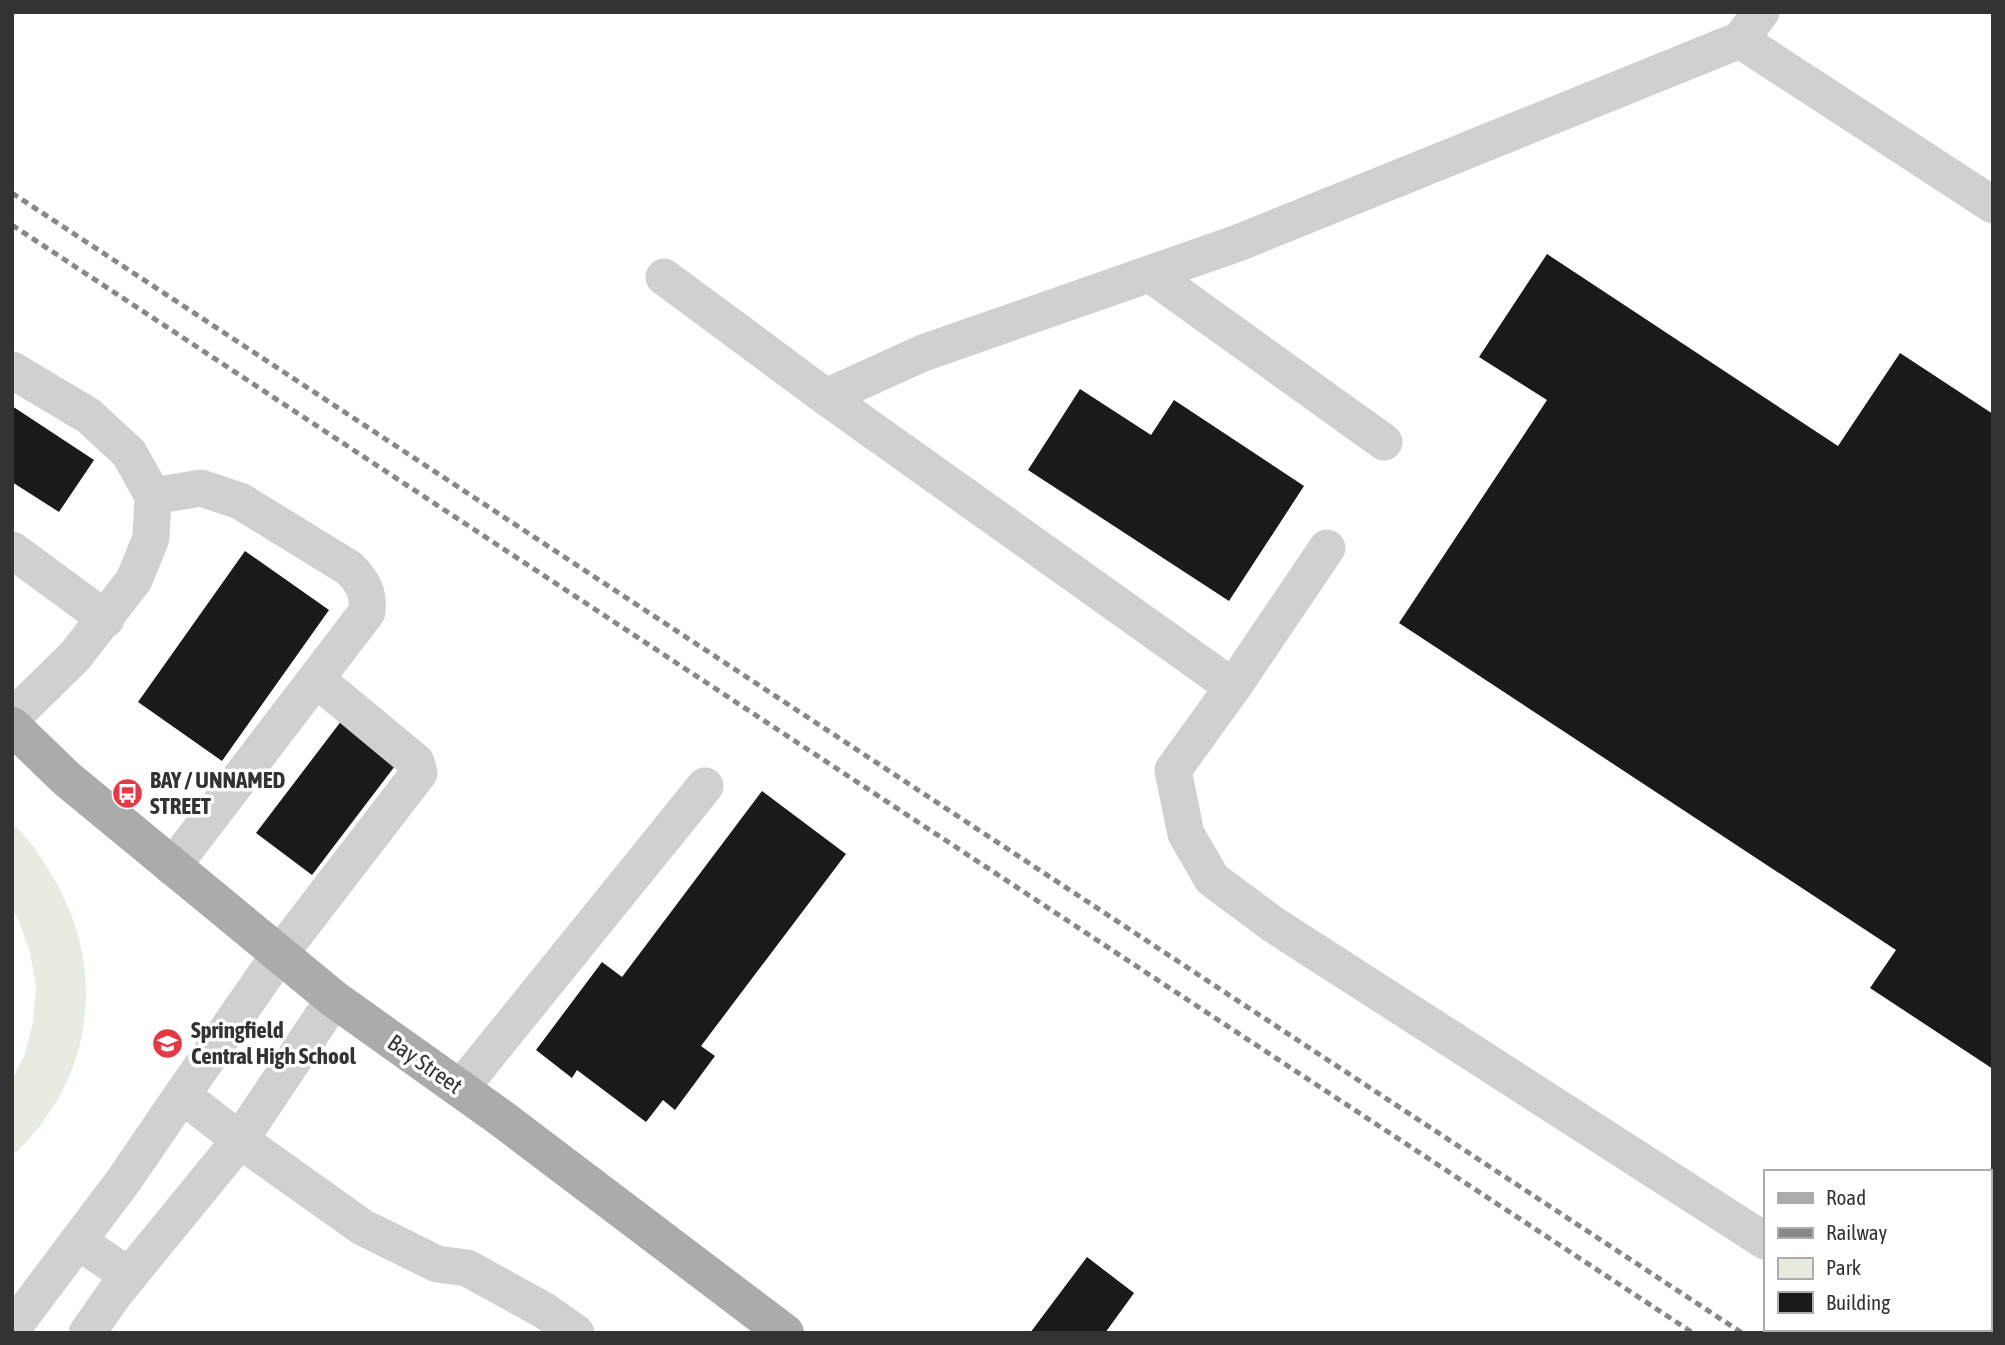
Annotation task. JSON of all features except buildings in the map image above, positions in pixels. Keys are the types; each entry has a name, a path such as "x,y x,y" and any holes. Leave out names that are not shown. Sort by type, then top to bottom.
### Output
{"main road":[{"name":"Bay Street","path":"12,726 67,779 334,999 460,1089 785,1333"}],"lane":[{"path":"825,397 923,353 1238,243 1750,26 1993,205"},
{"path":"1150,274 1384,442"},
{"path":"664,277 825,397 1233,687"},
{"path":"12,370 89,416 130,453 153,496 151,538 134,580 75,656 12,718"},
{"path":"153,496 201,488 240,501 349,568 362,581 369,598 367,612 172,867"},
{"path":"1327,548 1173,770 1186,834 1212,879 1285,932 1764,1240"},
{"path":"12,550 106,619"},
{"path":"12,1329 124,1180 279,955 419,774 416,762 316,679"},
{"path":"460,1089 705,786"},
{"path":"87,1333 129,1276 240,1140 334,999"},
{"path":"183,1095 240,1140 362,1227 437,1264 467,1268 545,1311 576,1333"},
{"path":"78,1241 129,1276"}],"green space":[{"path":"12,824 41,857 71,915 82,952 86,989 84,1025 75,1061 60,1095 39,1127 12,1156 12,1080 25,1054 33,1022 36,987 30,953 12,909"}],"railway":[{"path":"12,193 1742,1333"},
{"path":"12,225 1693,1333"}],"place":[{"name":"BAY / UNNAMED STREET","path":"127,793"},
{"name":"Springfield Central High School","path":"168,1043"}]}
